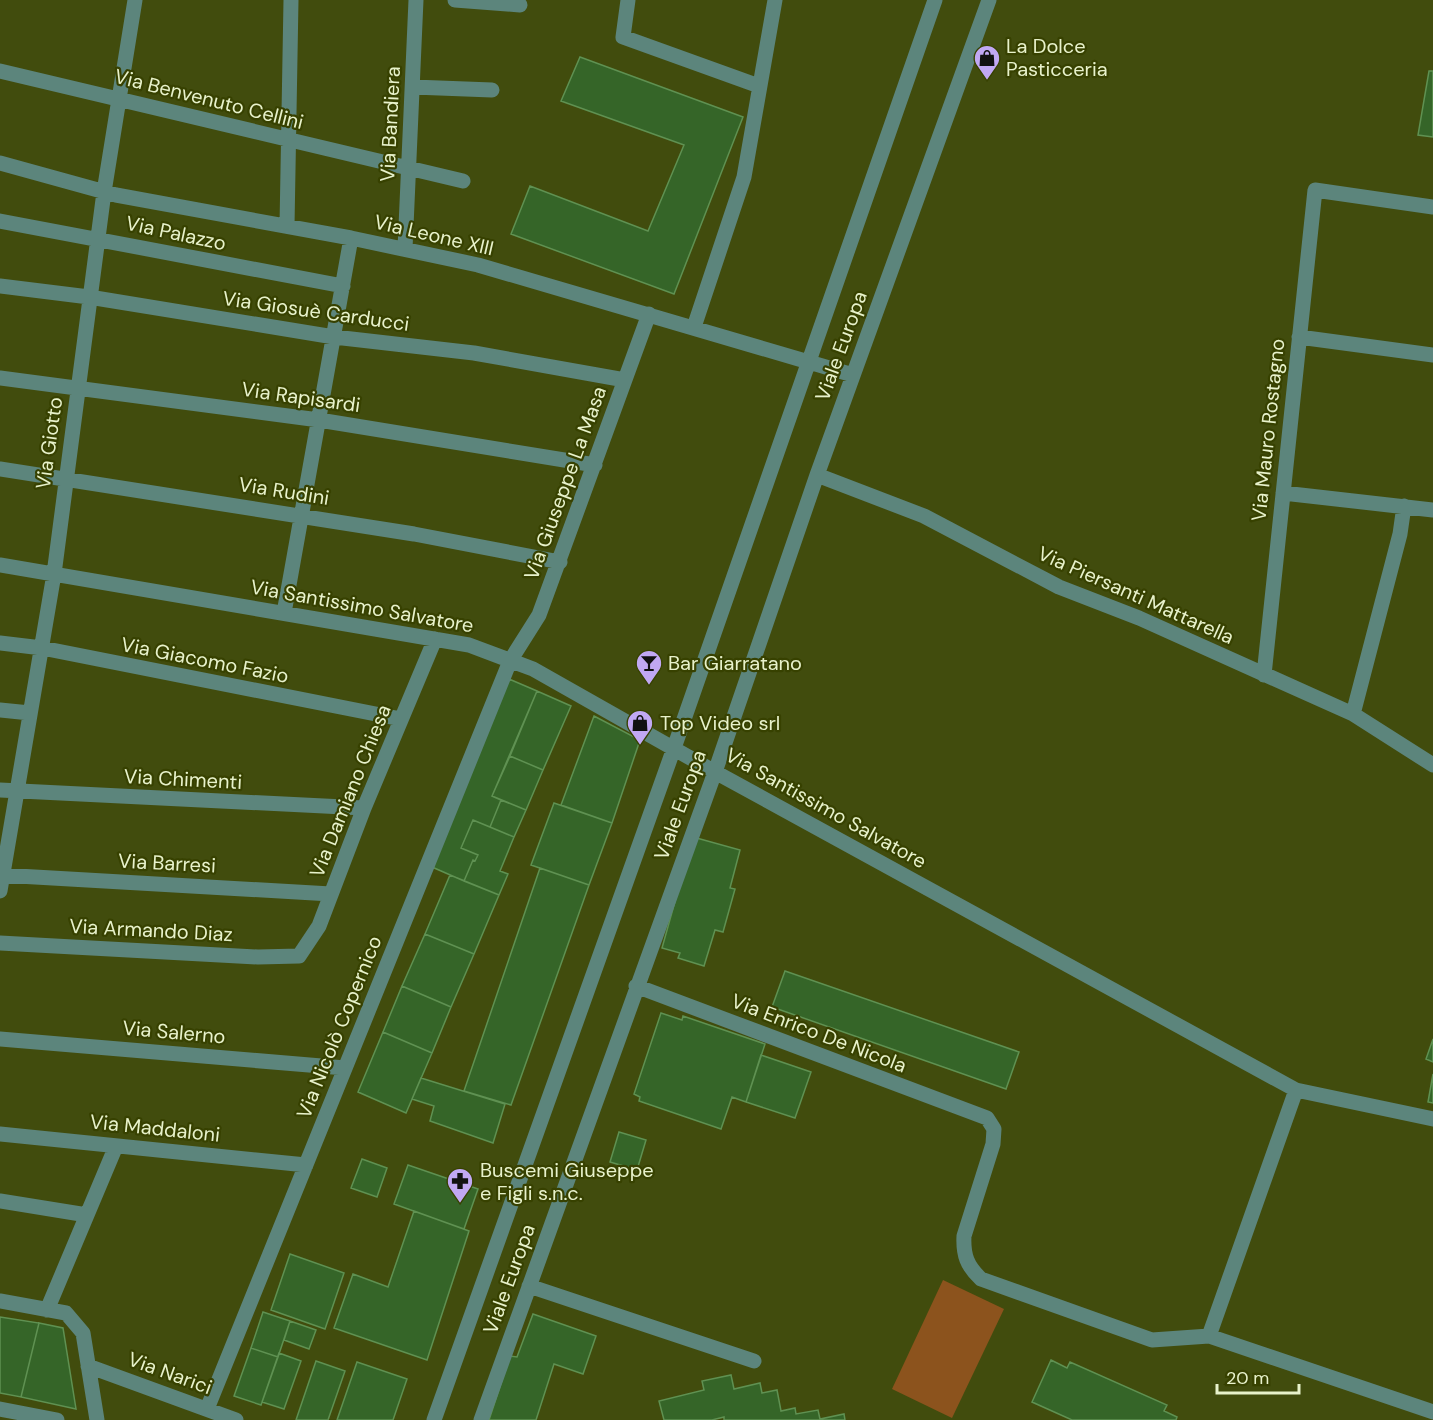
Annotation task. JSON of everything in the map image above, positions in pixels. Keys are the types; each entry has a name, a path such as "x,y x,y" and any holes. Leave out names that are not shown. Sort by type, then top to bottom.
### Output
{"street":[{"name":"Via Giotto","path":"0,891 54,574 97,239 135,0"},
{"path":"287,226 291,0"},
{"name":"Via Bandiera","path":"405,249 416,0"},
{"path":"455,0 520,5"},
{"path":"628,0 623,37 759,86"},
{"path":"694,327 744,177 775,0"},
{"name":"Viale Europa","path":"434,1420 674,748 935,0"},
{"name":"Viale Europa","path":"481,1420 715,772 817,475 988,0"},
{"name":"Via Benvenuto Cellini","path":"0,70 288,141 409,166 463,181"},
{"path":"413,87 492,90"},
{"name":"Via Leone XIII","path":"0,163 104,192 351,238 478,265 810,360 853,375"},
{"name":"Via Mauro Rostagno","path":"1264,675 1314,190 1433,207"},
{"name":"Via Palazzo","path":"0,220 343,286"},
{"path":"284,613 351,238"},
{"name":"Via Giosuè Carducci","path":"0,286 89,297 334,337 474,353 625,380"},
{"name":"Via Giuseppe La Masa","path":"510,661 539,615 649,314"},
{"path":"1299,337 1433,355"},
{"name":"Via Rapisardi","path":"0,378 77,390 319,420 595,465"},
{"name":"Via Rudini","path":"0,469 302,515 560,562"},
{"name":"Via Piersanti Mattarella","path":"817,475 924,516 1059,587 1139,618 1353,714 1433,765"},
{"path":"1283,493 1433,510"},
{"path":"1353,714 1400,534 1404,506"},
{"name":"Via Santissimo Salvatore","path":"0,565 469,645 533,669 715,772 1296,1090 1433,1119"},
{"name":"Via Damiano Chiesa","path":"299,956 319,926 364,808 435,639"},
{"name":"Via Giacomo Fazio","path":"0,643 42,648 402,719"},
{"name":"Via Nicolò Copernico","path":"207,1409 510,661"},
{"path":"0,710 30,713"},
{"name":"Via Chimenti","path":"0,790 364,808"},
{"name":"Via Barresi","path":"1,875 331,894"},
{"name":"Via Armando Diaz","path":"0,943 258,957 299,956"},
{"name":"Via Enrico De Nicola","path":"636,986 987,1118 993,1129 993,1144 964,1236 966,1259 972,1270 992,1284 1152,1340 1209,1336"},
{"name":"Via Salerno","path":"0,1039 345,1068"},
{"path":"1296,1090 1209,1336 1433,1412"},
{"name":"Via Maddaloni","path":"0,1134 306,1165"},
{"path":"46,1310 116,1146"},
{"path":"0,1201 87,1215"},
{"path":"529,1286 754,1360"},
{"path":"0,1301 66,1313 84,1333 97,1420"},
{"name":"Via Narici","path":"88,1366 236,1420"},
{"path":"0,1409 57,1420"}],"shaded area":[{"path":"943,1280 1004,1309 952,1418 892,1389"}],"building":[{"path":"580,57 743,117 674,294 511,234 530,186 648,231 684,145 561,101"},
{"path":"1429,71 1433,71 1433,137 1418,135"},
{"path":"509,679 537,691 492,796 501,800 490,827 473,820 461,848 478,855 475,861 473,860 464,881 432,867"},
{"path":"537,691 571,706 543,770 510,756"},
{"path":"594,716 640,740 612,823 561,805"},
{"path":"510,756 543,770 526,810 492,796"},
{"path":"501,800 526,810 514,837 490,827"},
{"path":"554,803 612,823 589,885 531,865"},
{"path":"473,820 514,837 500,871 508,874 499,895 464,881 473,860 475,861 478,855 461,848"},
{"path":"693,837 740,850 730,888 735,889 723,932 715,930 704,966 678,958 680,953 662,948"},
{"path":"540,868 589,885 511,1105 464,1091"},
{"path":"450,875 499,895 474,954 425,934"},
{"path":"425,934 474,954 451,1007 402,986"},
{"path":"785,971 1019,1052 1006,1089 772,1007"},
{"path":"402,986 451,1007 432,1053 383,1032"},
{"path":"661,1013 682,1020 683,1016 765,1044 746,1102 732,1097 721,1129 639,1101 640,1097 634,1094"},
{"path":"383,1032 432,1053 406,1113 358,1092"},
{"path":"1433,1039 1433,1062 1426,1059"},
{"path":"761,1055 811,1072 795,1118 746,1102"},
{"path":"1433,1074 1433,1103 1428,1102"},
{"path":"421,1078 505,1104 493,1143 430,1121 434,1106 412,1099"},
{"path":"619,1132 646,1140 637,1170 610,1162"},
{"path":"362,1159 387,1168 377,1197 351,1188"},
{"path":"408,1165 478,1189 464,1229 394,1204"},
{"path":"414,1211 469,1231 427,1360 334,1328 353,1274 388,1287"},
{"path":"290,1254 344,1273 325,1329 271,1310"},
{"path":"263,1312 290,1321 278,1357 251,1348"},
{"path":"533,1314 596,1336 583,1374 554,1364 536,1420 489,1420 510,1356 517,1357"},
{"path":"0,1317 39,1323 21,1397 0,1393"},
{"path":"290,1321 316,1330 309,1349 284,1340"},
{"path":"39,1323 63,1328 76,1409 21,1397"},
{"path":"251,1348 278,1357 261,1405 234,1396"},
{"path":"279,1353 301,1361 284,1409 262,1402"},
{"path":"1051,1360 1067,1368 1070,1362 1167,1405 1164,1411 1177,1417 1176,1420 1072,1420 1032,1402"},
{"path":"316,1361 345,1371 328,1420 296,1420"},
{"path":"357,1362 407,1379 393,1420 337,1420"},
{"path":"731,1375 734,1389 760,1383 762,1393 777,1390 781,1411 795,1408 796,1414 818,1410 820,1419 844,1414 845,1420 724,1420 724,1417 712,1420 664,1420 659,1401 704,1390 702,1381"}],"place":[{"name":"La Dolce Pasticceria","path":"987,81"},
{"name":"Bar Giarratano","path":"649,686"},
{"name":"Top Video srl","path":"640,746"},
{"name":"Buscemi Giuseppe e Figli s.n.c.","path":"460,1204"}]}
